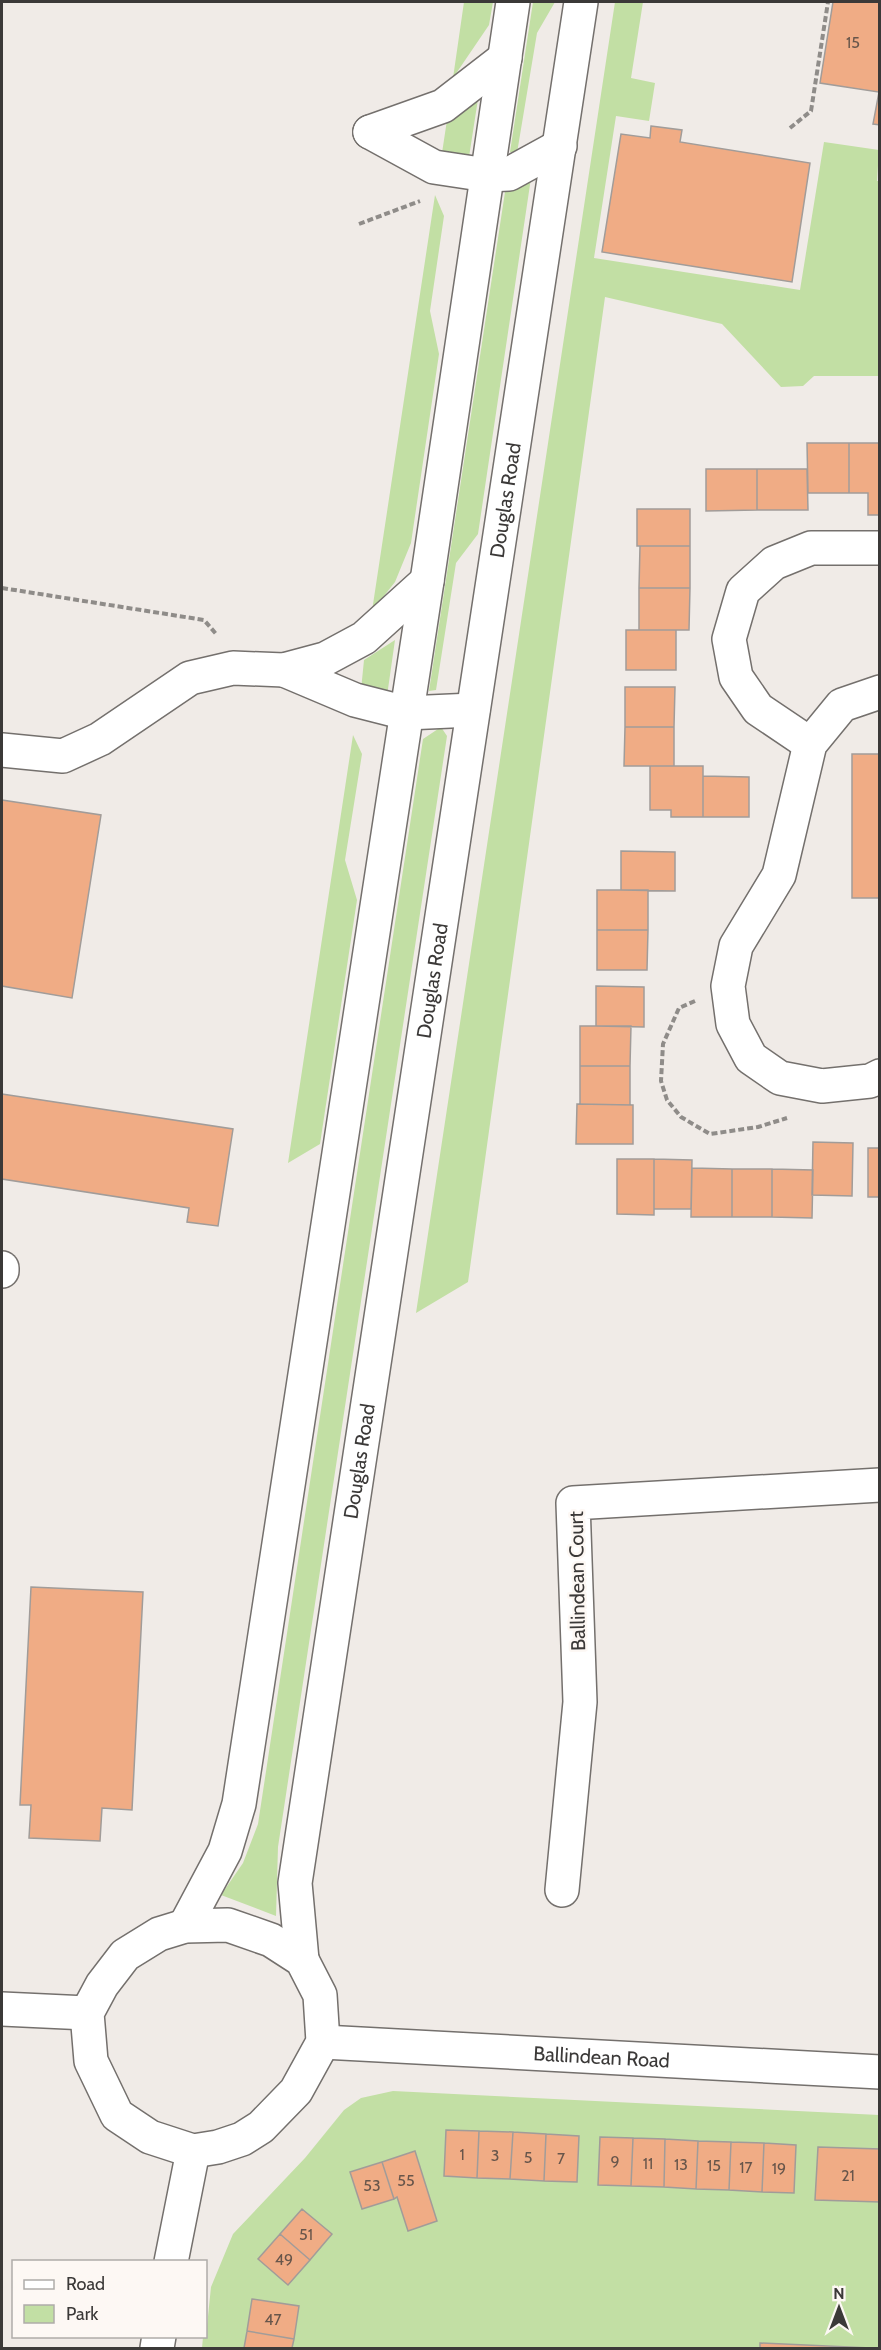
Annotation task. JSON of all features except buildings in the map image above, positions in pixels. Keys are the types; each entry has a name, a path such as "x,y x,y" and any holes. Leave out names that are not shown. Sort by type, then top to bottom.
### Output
{"main road":[{"path":"186,1926 225,1851 239,1804 428,581 513,2"},
{"name":"Douglas Road","path":"302,1960 295,1883 581,2"},
{"path":"505,58 443,106 370,132 434,167 487,175 509,174 560,146"},
{"path":"810,744 758,709 736,677 729,639 743,591 774,563 811,548 879,548"},
{"path":"2,750 63,756 100,739 190,678 233,668 284,670 325,658 364,638 428,581"},
{"path":"284,670 355,700 406,713 473,710"},
{"path":"879,692 842,705 810,744 779,875 736,946 728,986 733,1024 751,1058 780,1078 822,1086 870,1081 879,1076"},
{"name":"Ballindean Court","path":"562,1890 580,1702 573,1503 879,1485"},
{"path":"228,1925 271,1940 302,1960 320,1995 323,2042 296,2091 261,2127 242,2139 218,2148 193,2151 150,2137 117,2115 91,2061 87,2013 102,1985 125,1955 159,1935 186,1926 228,1925"},
{"path":"2,2009 87,2013"},
{"name":"Ballindean Road","path":"323,2042 879,2072"},
{"path":"171,2260 193,2151"}],"path":[{"path":"790,128 811,111 828,2"},
{"path":"359,224 424,199"},
{"path":"2,588 204,620 222,642"},
{"path":"728,986 679,1008 663,1044 661,1081 667,1100 681,1117 710,1134 758,1127 788,1118"}],"green space":[{"path":"464,2 493,2 489,25 453,78"},
{"path":"533,2 555,2 537,33 517,153 510,152"},
{"path":"615,2 643,2 631,78 655,83 649,121 616,116 594,258 800,290 824,142 879,150 877,181 880,181 879,376 814,376 803,386 781,387 722,324 605,297 468,1282 416,1313"},
{"path":"478,99 469,157 442,153 447,120"},
{"path":"531,178 478,534 456,563 436,690 429,691 505,192"},
{"path":"435,195 444,216 430,311 439,354 411,543 395,582 372,611"},
{"path":"395,640 387,696 361,690 364,660"},
{"path":"441,727 447,736 278,1847 276,1916 221,1895 243,1863 258,1824 423,739"},
{"path":"353,735 362,754 345,860 357,900 320,1144 288,1163"},
{"path":"393,2091 879,2115 879,2348 202,2348 203,2338 207,2338 211,2287 233,2234 305,2158 344,2110 361,2098"}]}
